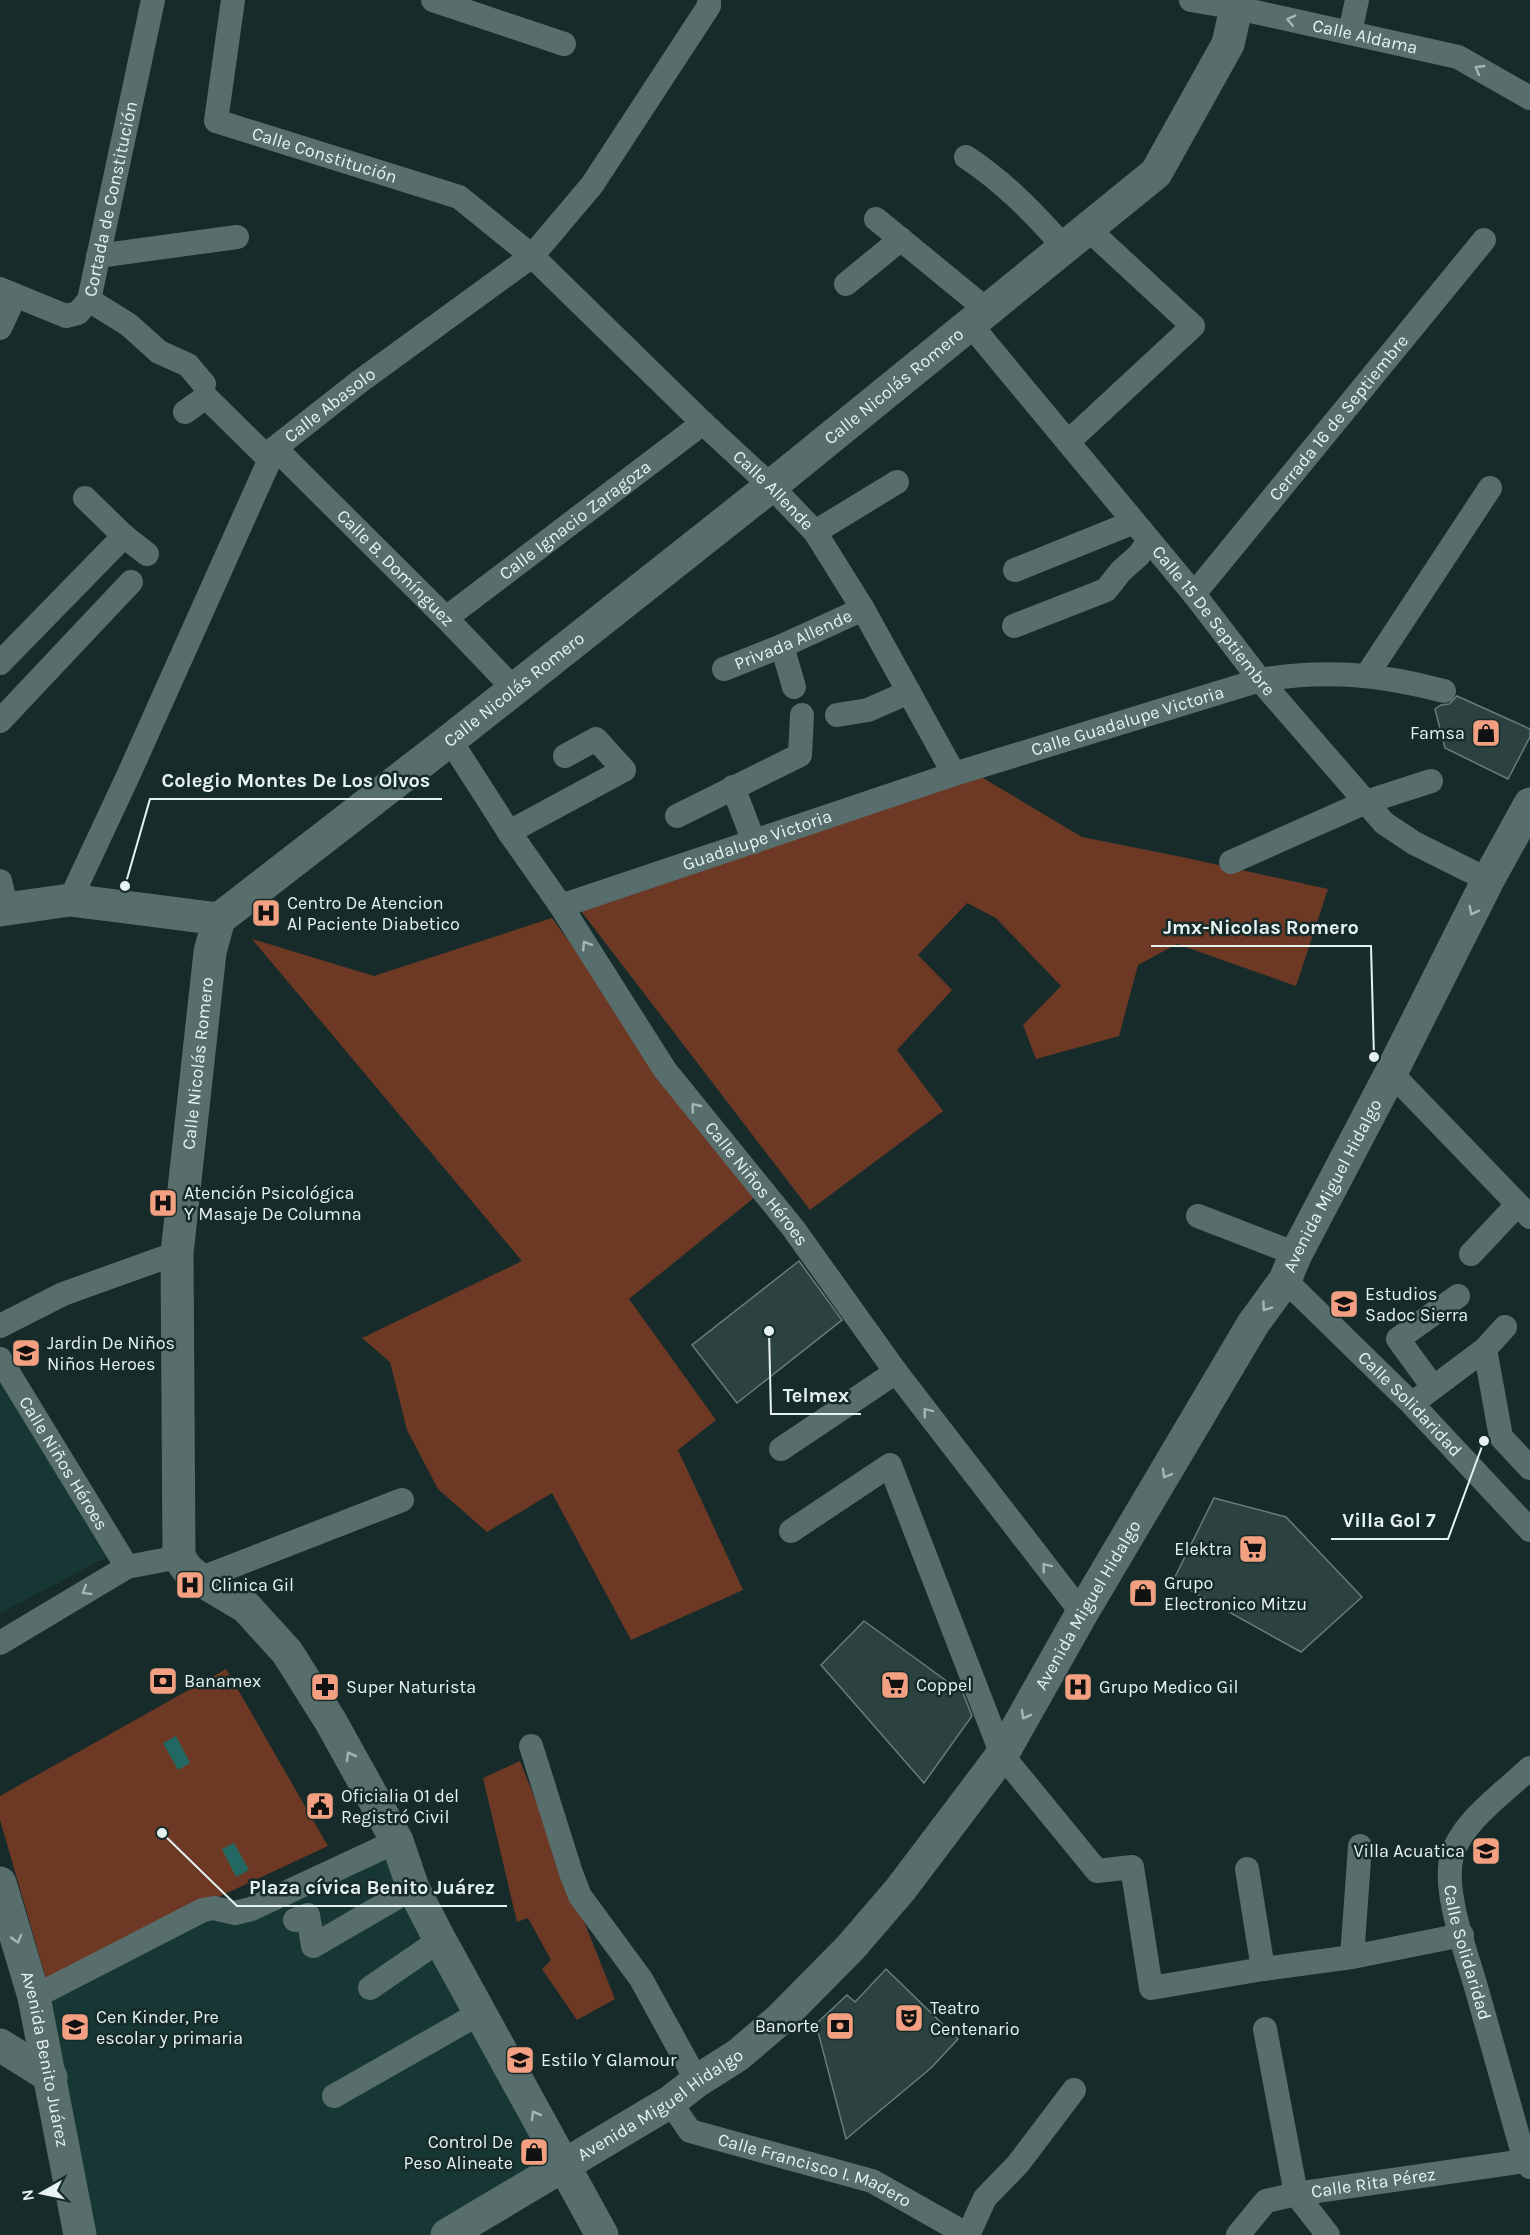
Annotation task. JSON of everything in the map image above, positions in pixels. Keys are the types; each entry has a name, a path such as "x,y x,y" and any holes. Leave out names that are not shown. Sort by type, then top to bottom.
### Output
{"main road":[{"name":"Calle Nicolás Romero","path":"189,1568 177,1253 210,952 219,919 771,486 1156,173 1228,44 1238,4"},
{"name":"Avenida Miguel Hidalgo","path":"447,2235 670,2102 697,2081 738,2055 779,2020 851,1947 900,1890 1002,1755 1082,1613 1290,1267 1488,880 1530,804"},
{"path":"2,900 70,900 219,919"},
{"path":"189,1568 246,1607 287,1652 331,1722 397,1841 413,1888 440,1940 602,2235"},
{"name":"Avenida Benito Juárez","path":"0,1883 34,1997 80,2235"},
{"path":"0,2045 51,2077"}],"street":[{"name":"Cortada de Constitución","path":"8,292 66,316 78,313 89,300 153,0"},
{"name":"Calle Constitución","path":"233,0 216,121 459,197 532,256"},
{"path":"433,0 564,44"},
{"name":"Calle Abasolo","path":"70,900 128,777 272,454 359,382 532,256 592,185 709,6 709,0"},
{"name":"Calle Aldama","path":"1191,0 1238,4 1350,33 1458,57 1530,98"},
{"path":"1350,33 1356,0"},
{"path":"966,157 1003,183 1031,209 1076,238 1193,326 1068,442"},
{"name":"Calle 15 De Septiembre","path":"876,219 901,239 979,317 1068,442 1194,594 1260,680 1384,823 1414,843 1488,880"},
{"path":"98,256 237,237"},
{"path":"846,284 901,239"},
{"name":"Cerrada 16 de Septiembre","path":"1194,594 1484,240"},
{"name":"Calle Allende","path":"532,256 771,486 815,532 863,609 954,774"},
{"path":"0,328 8,292"},
{"path":"89,300 129,325 159,352 188,365 204,384"},
{"name":"Calle B. Domínguez","path":"185,412 206,397 272,454 446,618 514,689"},
{"name":"Calle Ignacio Zaragoza","path":"446,618 704,423"},
{"path":"815,532 897,482"},
{"path":"1367,675 1490,488"},
{"path":"85,498 124,536 147,554"},
{"path":"1015,570 1134,522"},
{"path":"0,663 124,536"},
{"path":"1014,627 1106,590 1121,571 1139,555 1149,540"},
{"path":"0,721 131,582"},
{"name":"Privada Allende","path":"724,669 782,646 863,609"},
{"path":"782,646 794,687"},
{"name":"Calle Guadalupe Victoria","path":"954,774 1260,680 1298,674 1367,675 1409,682 1444,692"},
{"path":"837,715 868,710 909,692"},
{"path":"677,816 800,755 802,715"},
{"path":"509,832 624,770 596,739 565,756"},
{"name":"Calle Niños Héroes","path":"450,740 509,832 561,906 665,1070 793,1228 896,1372 1082,1613"},
{"name":"Guadalupe Victoria","path":"561,906 954,774"},
{"path":"1231,862 1366,802 1431,781"},
{"path":"733,787 754,842"},
{"path":"1391,1073 1524,1211 1471,1254"},
{"path":"1198,1216 1290,1267"},
{"path":"0,1326 63,1294 177,1253"},
{"name":"Calle Solidaridad","path":"1290,1267 1412,1404 1530,1530"},
{"path":"1433,1387 1398,1339 1458,1296"},
{"path":"1412,1404 1485,1349 1505,1328"},
{"path":"1485,1349 1501,1437 1530,1468"},
{"name":"Calle Niños Héroes","path":"0,1359 127,1567"},
{"path":"781,1449 896,1372"},
{"path":"792,1531 890,1465 1002,1755 1097,1872 1132,1867 1151,1988 1352,1957 1462,1935"},
{"path":"0,1643 127,1567 189,1568 402,1500"},
{"path":"531,1746 580,1896 641,1979 697,2081"},
{"name":"Calle Solidaridad","path":"1527,2164 1462,1935 1451,1894 1449,1874 1452,1855 1465,1829 1530,1768"},
{"path":"34,1997 203,1910 214,1908 235,1913 251,1909 397,1841"},
{"path":"1352,1957 1360,1846"},
{"path":"1247,1869 1263,1969"},
{"path":"295,1920 308,1915 313,1946 413,1888"},
{"path":"370,1988 440,1940"},
{"path":"334,2096 480,2013"},
{"path":"1265,2029 1296,2194 1328,2235"},
{"path":"956,2232 1018,2164 1074,2090"},
{"name":"Calle Francisco I. Madero","path":"670,2102 690,2131 872,2181 956,2232"},
{"name":"Calle Rita Pérez","path":"1238,2235 1266,2201 1296,2194 1527,2164"}],"shaded area":[{"path":"978,775 1082,837 1328,889 1296,986 1177,944 1138,965 1119,1036 1036,1059 1023,1025 1061,986 996,918 967,903 918,955 952,990 897,1050 943,1111 810,1210 581,911"},
{"path":"552,918 755,1197 629,1299 716,1420 678,1450 743,1590 631,1640 552,1493 487,1532 438,1489 407,1430 390,1362 362,1338 522,1261 252,939 374,976"},
{"path":"0,1367 113,1554 0,1613"},
{"path":"226,1669 328,1846 197,1907 49,1989 0,1820 0,1796"},
{"path":"520,1761 615,1999 577,2020 542,1969 551,1960 528,1918 517,1922 483,1778"},
{"path":"397,1841 563,2165 444,2235 81,2235 36,2005 208,1909 235,1913"}],"water":[{"path":"176,1736 190,1763 178,1770 163,1743"},
{"path":"234,1843 249,1870 236,1877 222,1849"}],"building":[{"name":"Famsa","path":"1457,696 1530,729 1530,737 1508,779 1445,748 1435,709 1449,704"},
{"path":"799,1261 842,1320 737,1403 692,1345"},
{"name":"Elektra","path":"1214,1498 1286,1517 1362,1597 1301,1652 1173,1581"},
{"name":"Coppel","path":"864,1621 963,1693 972,1716 924,1783 821,1665"},
{"path":"886,1969 958,2039 931,2068 846,2139 816,2024 847,1995 855,2002"}],"place":[{"name":"Famsa","path":"1486,733"},
{"name":"Colegio Montes De Los Olvos","path":"125,886"},
{"name":"Centro De Atencion Al Paciente Diabetico","path":"266,913"},
{"name":"Jmx-Nicolas Romero","path":"1374,1057"},
{"name":"Atención Psicológica Y Masaje De Columna","path":"163,1203"},
{"name":"Estudios Sadoc Sierra","path":"1344,1304"},
{"name":"Telmex","path":"769,1331"},
{"name":"Jardin De Niños Niños Heroes","path":"26,1353"},
{"name":"Villa Gol 7","path":"1484,1441"},
{"name":"Elektra","path":"1253,1549"},
{"name":"Clinica Gil","path":"190,1585"},
{"name":"Grupo Electronico Mitzu","path":"1143,1593"},
{"name":"Banamex","path":"163,1681"},
{"name":"Coppel","path":"895,1685"},
{"name":"Super Naturista","path":"325,1687"},
{"name":"Grupo Medico Gil","path":"1078,1687"},
{"name":"Oficialia 01 del Registró Civil","path":"320,1806"},
{"name":"Plaza cívica Benito Juárez","path":"162,1833"},
{"name":"Villa Acuatica","path":"1486,1851"},
{"name":"Teatro Centenario","path":"909,2018"},
{"name":"Banorte","path":"840,2026"},
{"name":"Cen Kinder, Pre escolar y primaria","path":"75,2027"},
{"name":"Estilo Y Glamour","path":"520,2060"},
{"name":"Control De Peso Alineate","path":"534,2152"}]}
